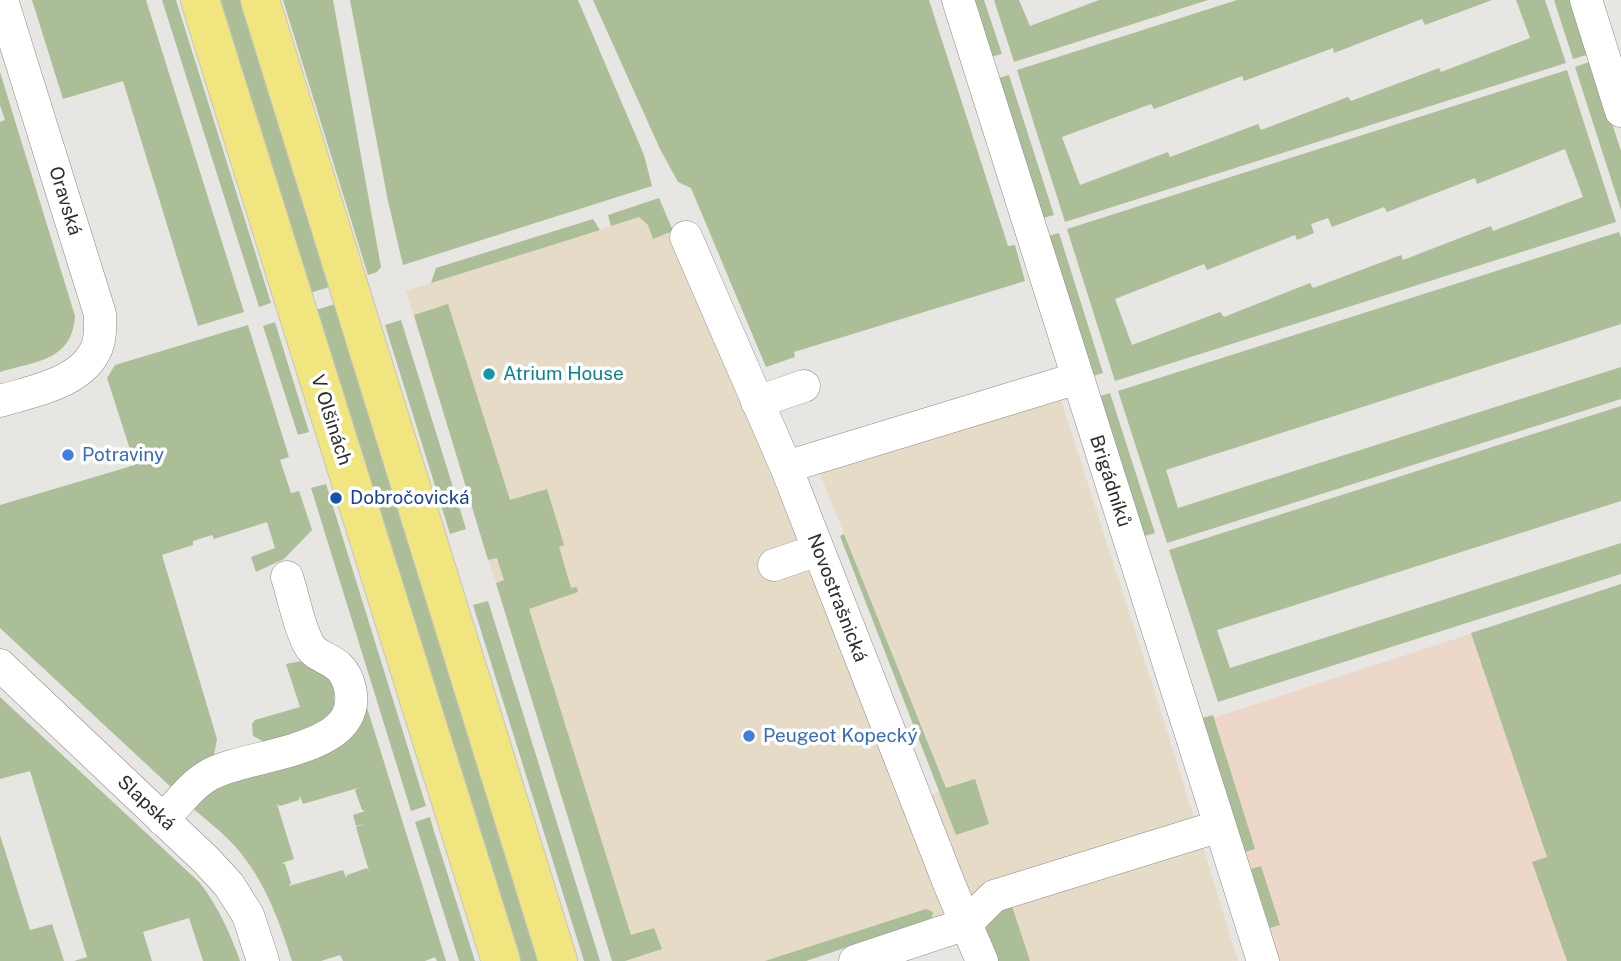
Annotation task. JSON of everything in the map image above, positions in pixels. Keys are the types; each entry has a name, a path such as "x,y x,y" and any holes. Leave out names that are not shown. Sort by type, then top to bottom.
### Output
{"main road":[{"name":"V Olšinách","path":"200,0 501,961"},
{"path":"260,0 558,961"}],"street":[{"name":"Oravská","path":"0,401 70,377 91,358 99,341 100,314 2,0"},
{"name":"Brigádníků","path":"958,0 1263,961"},
{"path":"1586,0 1621,111"},
{"name":"Novostrašnická","path":"686,237 786,467 982,961"},
{"path":"786,467 1078,378"},
{"path":"757,402 804,386"},
{"path":"774,565 818,550"},
{"path":"163,820 208,775 223,768 316,743 335,731 343,722 351,701 344,670 309,646 287,577"},
{"name":"Slapská","path":"0,665 229,885 248,915 262,961"},
{"path":"855,961 966,924 994,896 1220,826"}],"shaded area":[{"path":"639,217 673,231 946,914 806,961 612,961 406,291"},
{"path":"1058,391 1238,961 994,961 930,796 946,787 820,474 818,466"},
{"path":"1479,631 1585,961 1274,961 1198,723"}],"green space":[{"path":"32,0 146,0 244,312 198,326 123,81 63,99"},
{"path":"162,0 176,0 271,303 259,307"},
{"path":"208,0 251,0 339,284 300,296"},
{"path":"283,0 333,0 381,267 377,272 368,275"},
{"path":"350,0 578,0 644,155 652,186 403,265 388,201"},
{"path":"593,0 929,0 1008,246 1015,245 1025,281 794,352 795,357 766,367 691,188 678,182 660,149"},
{"path":"973,0 984,0 1002,54 991,57"},
{"path":"994,0 1019,0 1030,26 1099,0 1208,0 1014,62"},
{"path":"1237,0 1492,0 1425,25 1422,19 1334,53 1333,48 1244,81 1242,76 1154,109 1151,104 1062,137 1080,185 1168,152 1170,157 1258,124 1261,130 1348,97 1351,101 1439,68 1441,72 1530,38 1516,0 1545,0 1566,63 1065,222 1017,70"},
{"path":"1554,0 1573,0 1590,54 1573,59"},
{"path":"1592,61 1621,151 1621,210 1575,67"},
{"path":"1567,70 1616,222 1115,381 1067,229","holes":["1565,149 1583,197 1493,231 1491,226 1403,260 1401,255 1313,288 1310,283 1224,317 1220,312 1132,345 1115,299 1204,264 1207,270 1295,235 1297,240 1314,233 1311,224 1328,218 1332,227 1384,207 1387,212 1475,178 1477,184"]},
{"path":"0,72 75,316 67,342 59,351 39,361 0,372 0,122 5,120 0,105"},
{"path":"1009,75 1054,215 1043,218 999,78"},
{"path":"659,198 673,231 653,239 648,225 639,217 611,226 608,215"},
{"path":"593,219 600,230 431,283 436,268"},
{"path":"1619,232 1621,324 1166,470 1178,508 1621,367 1621,399 1167,543 1118,391"},
{"path":"1059,233 1103,373 1093,376 1049,236"},
{"path":"345,301 551,961 509,961 306,313"},
{"path":"448,304 510,500 547,489 564,545 559,547 571,588 577,587 578,592 529,609 631,935 654,928 662,949 625,961 612,961 496,583 504,580 497,558 488,560 414,315"},
{"path":"401,320 466,529 450,534 385,325"},
{"path":"275,322 309,432 298,435 263,326"},
{"path":"248,325 289,457 280,460 291,493 299,491 312,530 284,559 256,572 251,557 275,548 267,522 214,539 212,535 193,541 193,545 162,555 217,739 213,760 173,789 0,628 0,505 135,465 107,378 115,365"},
{"path":"1110,393 1155,533 1145,536 1100,396"},
{"path":"1621,406 1621,501 1217,630 1230,668 1621,543 1621,574 1218,702 1169,550"},
{"path":"326,484 426,806 411,811 311,488"},
{"path":"844,534 946,788 975,779 989,824 956,835 840,536"},
{"path":"1621,584 1621,961 1567,961 1532,862 1547,857 1471,633"},
{"path":"488,601 600,961 584,961 473,605"},
{"path":"301,661 315,663 334,675 334,721 266,743 253,736 252,724 255,720 300,707 286,664"},
{"path":"360,685 446,961 437,961 435,957 425,961 343,961 340,955 321,961 292,961 275,912 251,867 229,840 191,807 201,791 316,754","holes":["358,788 355,790 362,810 365,811 353,815 356,826 364,824 356,827 369,871 367,868 347,875 346,878 343,870 289,886 291,883 285,864 282,863 294,859 277,804 280,806 299,800 300,796 303,804"]},
{"path":"0,697 200,883 223,920 240,961 203,961 189,918 143,932 152,961 74,961 87,957 30,771 0,779"},
{"path":"1213,715 1255,849 1245,852 1203,718"},
{"path":"430,817 475,961 459,961 415,822"},
{"path":"0,835 30,930 52,924 64,961 0,961"},
{"path":"1261,866 1280,925 1270,928 1251,869"},
{"path":"1011,903 1030,961 997,961 985,932 995,915"},
{"path":"926,909 933,912 932,917 927,920 806,961 765,961"}],"place":[{"name":"Atrium House","path":"489,374"},
{"name":"Potraviny","path":"68,455"},
{"name":"Dobročovická","path":"336,498"},
{"name":"Peugeot Kopecký","path":"749,736"}]}
